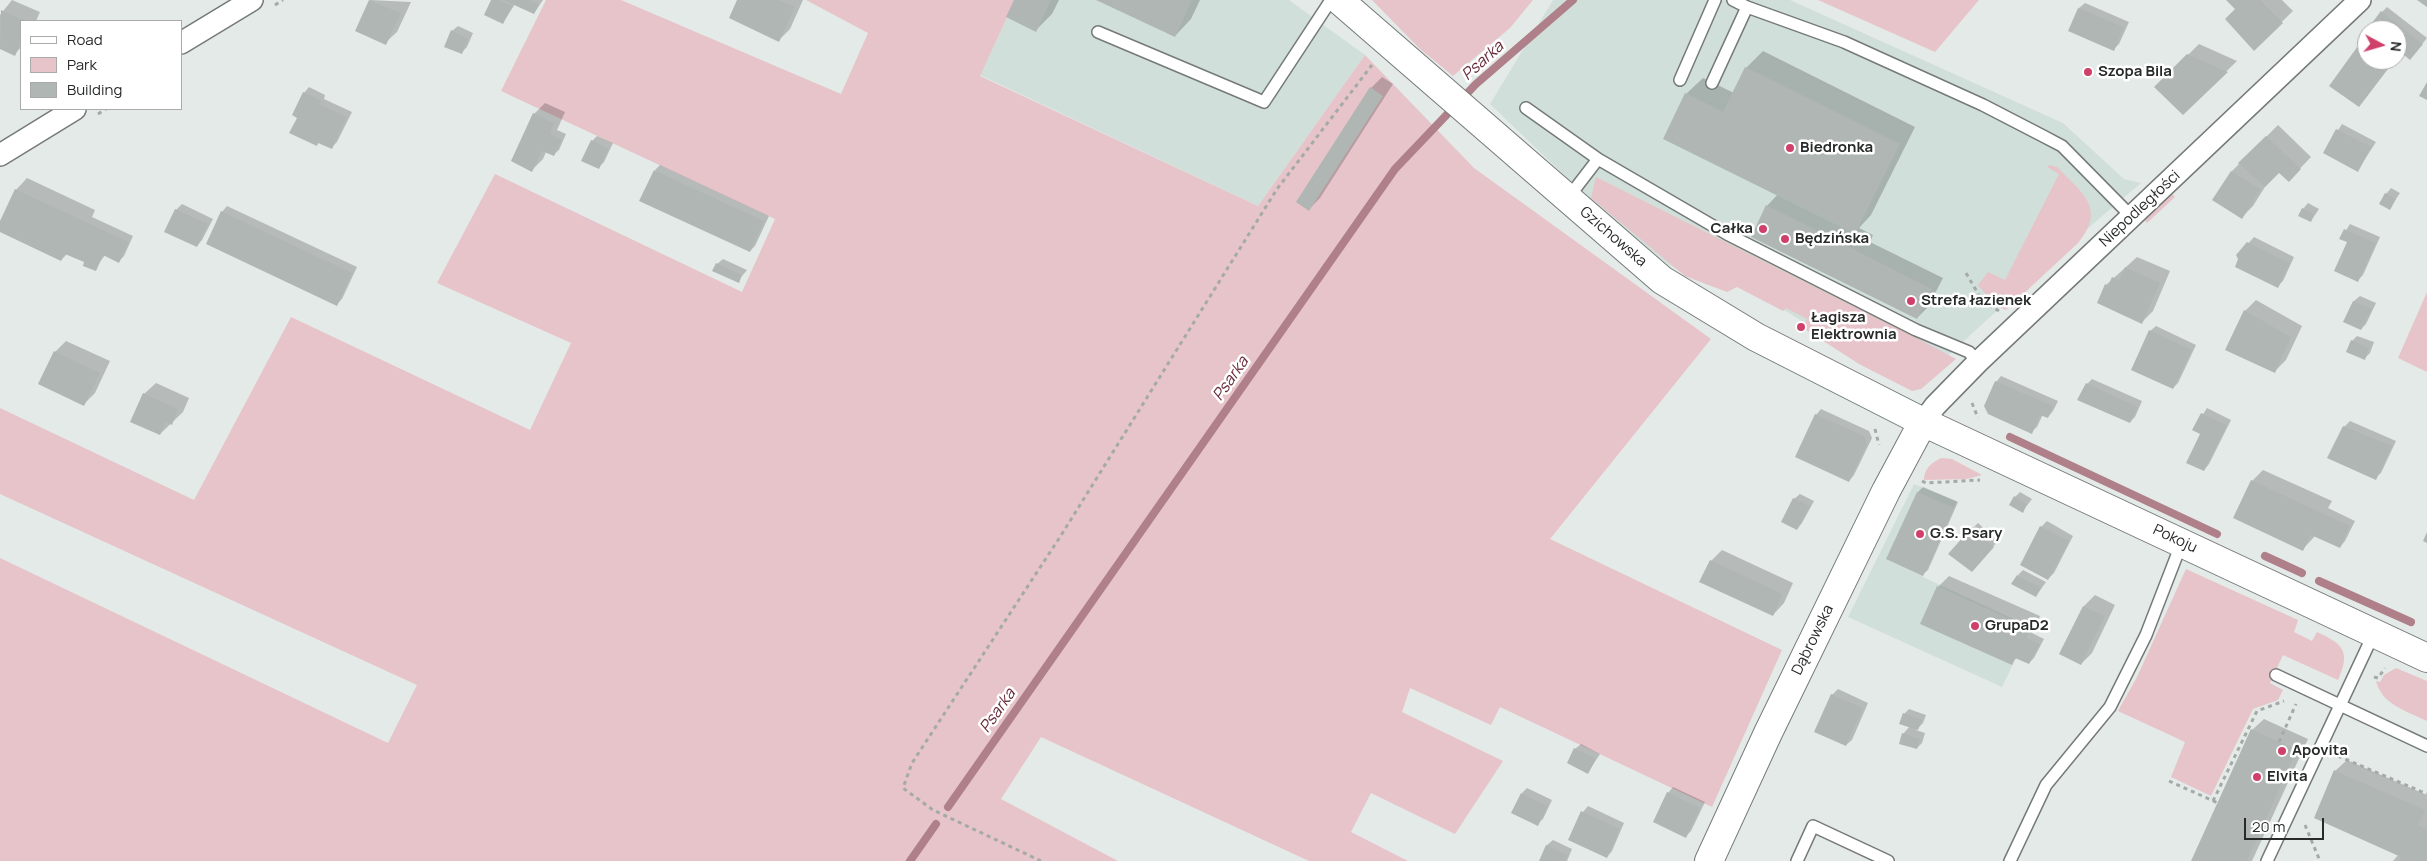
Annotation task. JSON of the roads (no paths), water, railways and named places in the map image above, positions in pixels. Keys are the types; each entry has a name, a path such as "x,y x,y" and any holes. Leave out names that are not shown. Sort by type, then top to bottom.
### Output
{"street":[{"path":"182,42 252,0"},
{"name":"Gzichowska","path":"1339,0 1662,280 1756,337 1923,422"},
{"name":"Niepodległości","path":"1923,422 1935,406 1978,362 2360,0"},
{"path":"0,155 73,110"},
{"name":"Pokoju","path":"1923,422 2427,658"},
{"name":"Dąbrowska","path":"1709,861 1768,733 1886,491 1923,422"}],"lane":[{"path":"1098,32 1264,102 1331,0"},
{"path":"1680,80 1714,0"},
{"path":"1733,0 1747,7 1844,42 1983,105 2062,146 2132,217"},
{"path":"1712,83 1747,7"},
{"path":"1526,108 1598,160 1727,234 1916,330 1969,352 1978,362"},
{"path":"1568,198 1598,160"},
{"path":"2010,861 2046,785 2110,707 2146,635 2182,542"},
{"path":"2267,861 2374,633"},
{"path":"2276,675 2427,746"},
{"path":"1797,861 1813,826 1888,861"}],"waterway":[{"name":"Psarka","path":"948,807 1395,169 1476,84 1573,0"},
{"path":"2010,437 2217,534"},
{"path":"2265,556 2302,573"},
{"path":"2319,581 2411,622"},
{"name":"Psarka","path":"910,861 936,824"}],"place":[{"name":"Szopa Bila","path":"2088,72"},
{"name":"Biedronka","path":"1790,148"},
{"name":"Całka","path":"1763,229"},
{"name":"Będzińska","path":"1785,239"},
{"name":"Strefa łazienek","path":"1911,301"},
{"name":"Łagisza Elektrownia","path":"1801,327"},
{"name":"G.S. Psary","path":"1920,534"},
{"name":"GrupaD2","path":"1975,626"},
{"name":"Apovita","path":"2282,751"},
{"name":"Elvita","path":"2257,777"}]}
